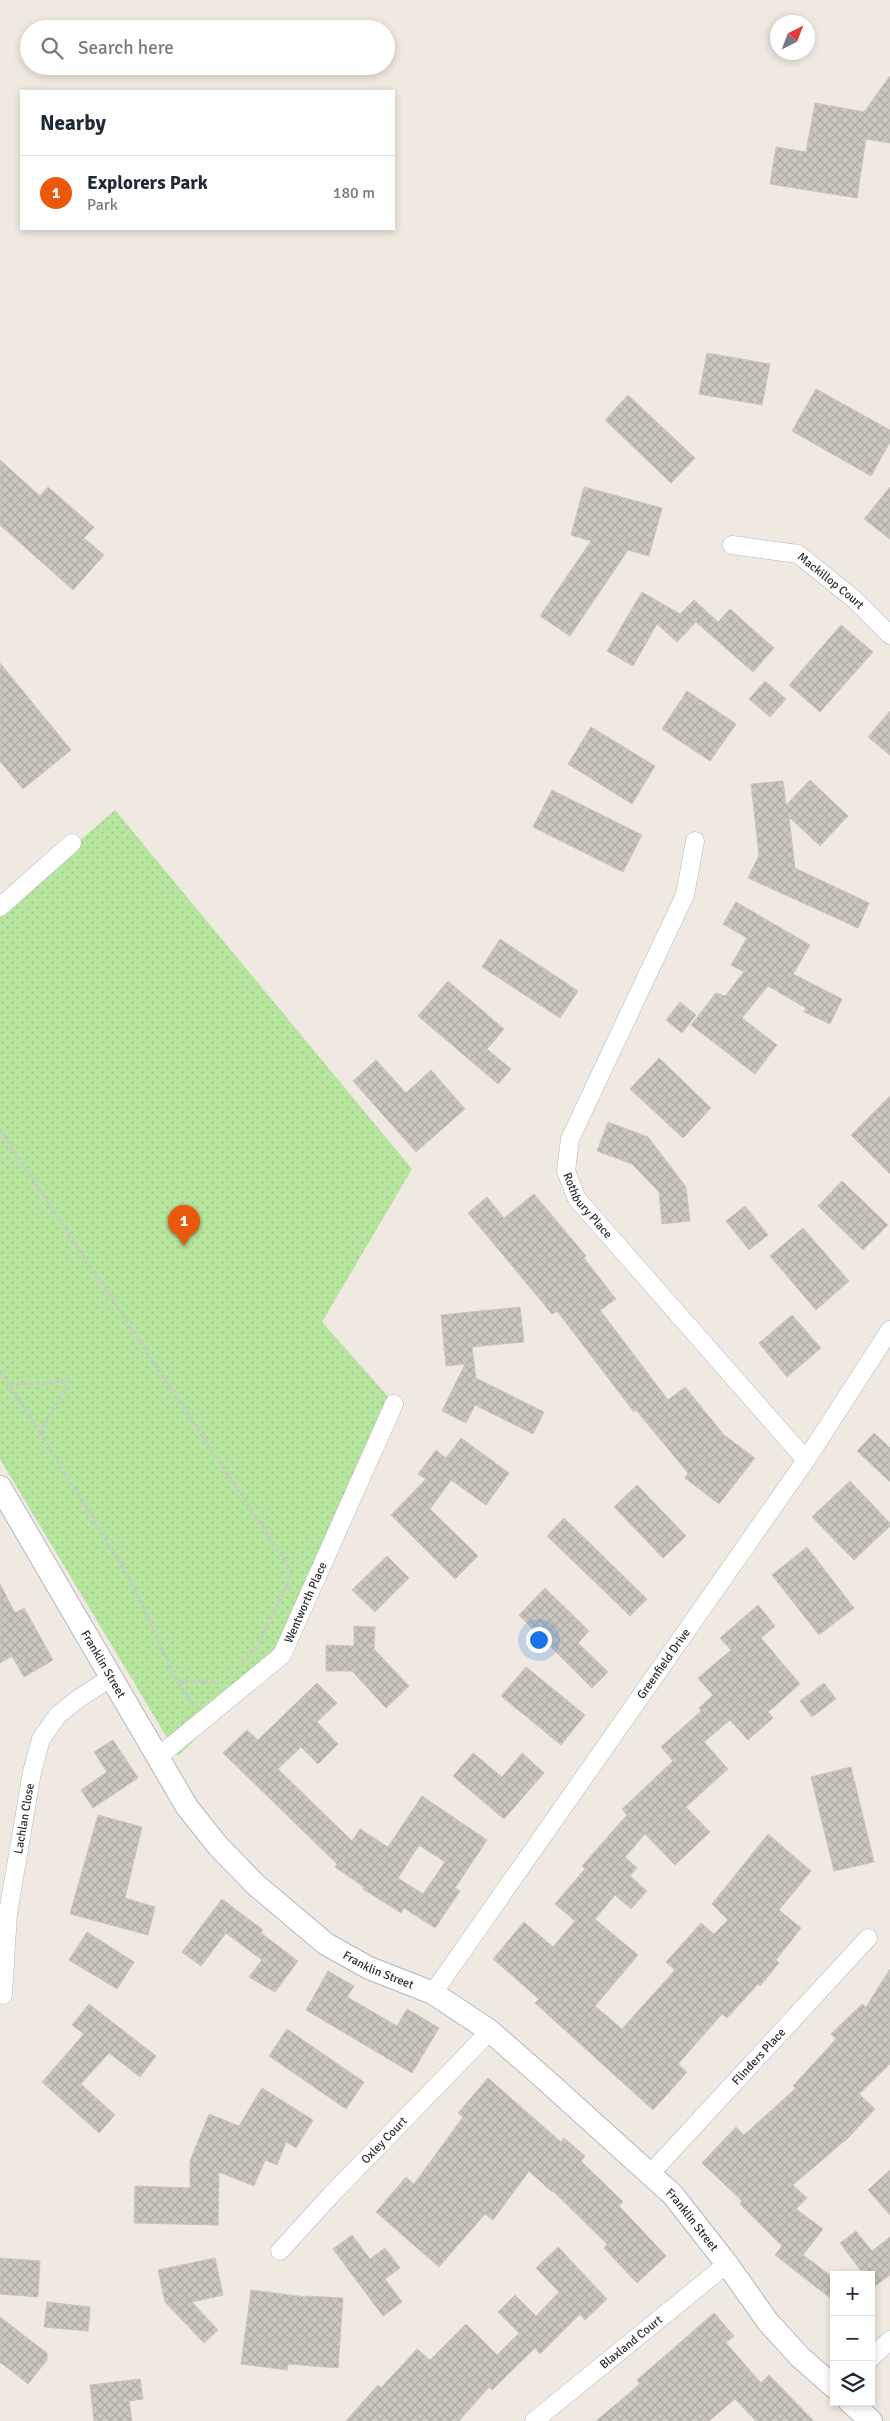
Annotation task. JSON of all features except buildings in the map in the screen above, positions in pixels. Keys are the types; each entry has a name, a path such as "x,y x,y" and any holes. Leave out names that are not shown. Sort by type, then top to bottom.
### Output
{"street":[{"name":"Mackillop Court","path":"732,545 798,554 854,599 890,635"},
{"name":"Rothbury Place","path":"695,841 685,895 570,1140 566,1172 577,1199 806,1460"},
{"path":"0,907 72,843"},
{"name":"Greenfield Drive","path":"434,1993 806,1460 890,1330"},
{"name":"Wentworth Place","path":"158,1757 282,1655 394,1404"},
{"name":"Franklin Street","path":"0,1487 187,1807 218,1846 256,1885 326,1944 369,1968 434,1993 490,2031 673,2195 727,2264 768,2322 800,2357 830,2383"},
{"name":"Lachlan Close","path":"3,1995 8,1912 8,1866 41,1739 58,1715 78,1698 112,1677"},
{"name":"Flinders Place","path":"650,2174 868,1938"},
{"name":"Oxley Court","path":"280,2250 490,2031"},
{"name":"Blaxland Court","path":"534,2421 727,2264"},
{"path":"875,2354 890,2340"},
{"path":"854,2406 871,2421"}],"path":[{"path":"0,1130 290,1570 286,1586 257,1647 238,1665"},
{"path":"0,1371 132,1581 177,1680 204,1719"},
{"path":"10,1385 70,1381 40,1432"},
{"path":"286,1586 307,1600"},
{"path":"177,1680 220,1683 226,1677"}],"green space":[{"path":"115,810 412,1169 322,1322 393,1402 281,1655 178,1756 0,1459 0,910"}],"place":[{"name":"Explorers Park","path":"184,1246"}]}
